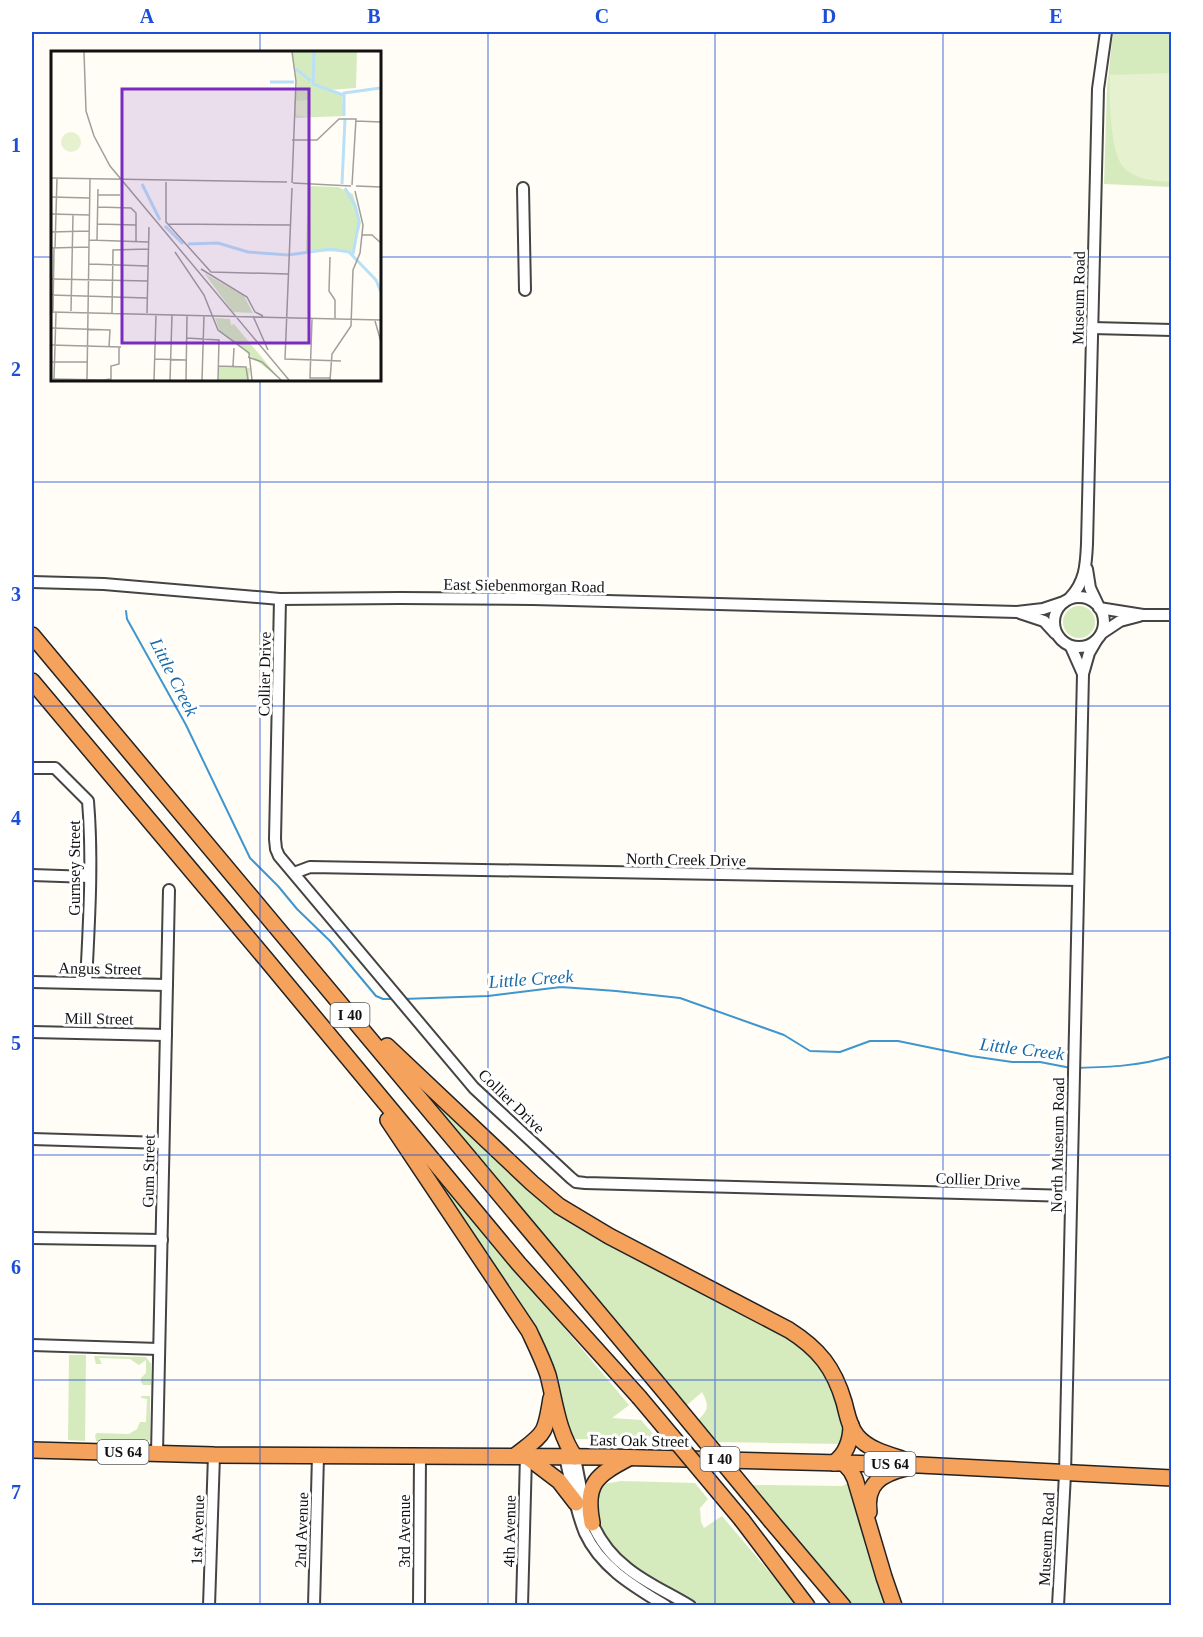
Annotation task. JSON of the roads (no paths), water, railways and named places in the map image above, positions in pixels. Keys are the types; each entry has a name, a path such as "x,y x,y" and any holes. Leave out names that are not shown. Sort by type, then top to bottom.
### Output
{"highway":[{"name":"I 40","path":"32,635 843,1605"},
{"name":"I 40","path":"32,681 519,1264 639,1397 742,1520 807,1605"},
{"path":"337,999 552,1201 596,1229 789,1330 807,1343 820,1355 834,1376 850,1425 857,1437 875,1450 919,1465"},
{"path":"342,1050 521,1318 540,1353 570,1456"},
{"path":"552,1392 548,1421 544,1431 520,1456 559,1481 576,1503"},
{"path":"850,1425 848,1446 839,1463 851,1471 855,1479 894,1605"},
{"name":"US 64","path":"32,1450 214,1455"},
{"name":"East Oak Street","path":"214,1455 632,1457 919,1465 1172,1478"},
{"path":"592,1522 589,1508 593,1486 598,1478 610,1469 632,1457"},
{"path":"875,1544 868,1505 869,1492 878,1480 892,1472 919,1465"}],"street":[{"name":"Museum Road","path":"1067,600 1082,584 1086,566 1098,89 1106,32"},
{"path":"523,189 525,291"},
{"path":"1092,328 1172,330"},
{"name":"Museum Road","path":"1086,566 1090,588 1099,606"},
{"name":"East Siebenmorgan Road","path":"32,582 104,584 280,599 533,599 1017,612 1043,609 1067,600"},
{"path":"1099,637 1104,618 1099,606 1092,600 1085,597 1067,600 1054,614 1053,621 1057,636 1071,646 1084,647 1099,637 1120,621 1143,615"},
{"name":"Collier Drive","path":"280,599 275,839 279,856 474,1088 576,1182 1071,1196"},
{"path":"1099,606 1143,615 1172,615"},
{"name":"East Siebenmorgan Road","path":"1017,612 1044,621 1057,636"},
{"name":"North Museum Road","path":"1065,1473 1083,674 1089,653 1099,637"},
{"name":"North Museum Road","path":"1071,646 1083,674"},
{"name":"Gurnsey Street","path":"32,768 55,768 88,801 90,877 86,983"},
{"name":"North Creek Drive","path":"294,873 310,867 1078,880"},
{"path":"32,875 90,877"},
{"name":"Gum Street","path":"157,1453 169,890"},
{"name":"Angus Street","path":"32,982 167,985"},
{"name":"Mill Street","path":"32,1032 166,1035"},
{"path":"32,1139 164,1143"},
{"path":"32,1238 162,1240"},
{"path":"32,1345 159,1349"},
{"name":"1st Avenue","path":"209,1605 214,1455"},
{"name":"2nd Avenue","path":"314,1605 318,1456"},
{"name":"3rd Avenue","path":"419,1605 420,1456"},
{"name":"4th Avenue","path":"520,1456 522,1605"},
{"path":"570,1456 576,1503 585,1533 592,1545 602,1559 623,1578 666,1605"},
{"path":"570,1456 584,1505 608,1550 626,1568 690,1605"},
{"name":"Museum Road","path":"1058,1605 1065,1473"}],"waterway":[{"name":"Little Creek","path":"126,611 127,619 186,725 250,858 330,941 376,996 383,999 395,999"},
{"name":"Little Creek","path":"403,999 488,996 561,987 616,991 680,998 784,1035 810,1051 840,1052 870,1041 898,1041 971,1056 1012,1062 1040,1062 1071,1068"},
{"name":"Little Creek","path":"1077,1068 1136,1064 1172,1056"}]}
